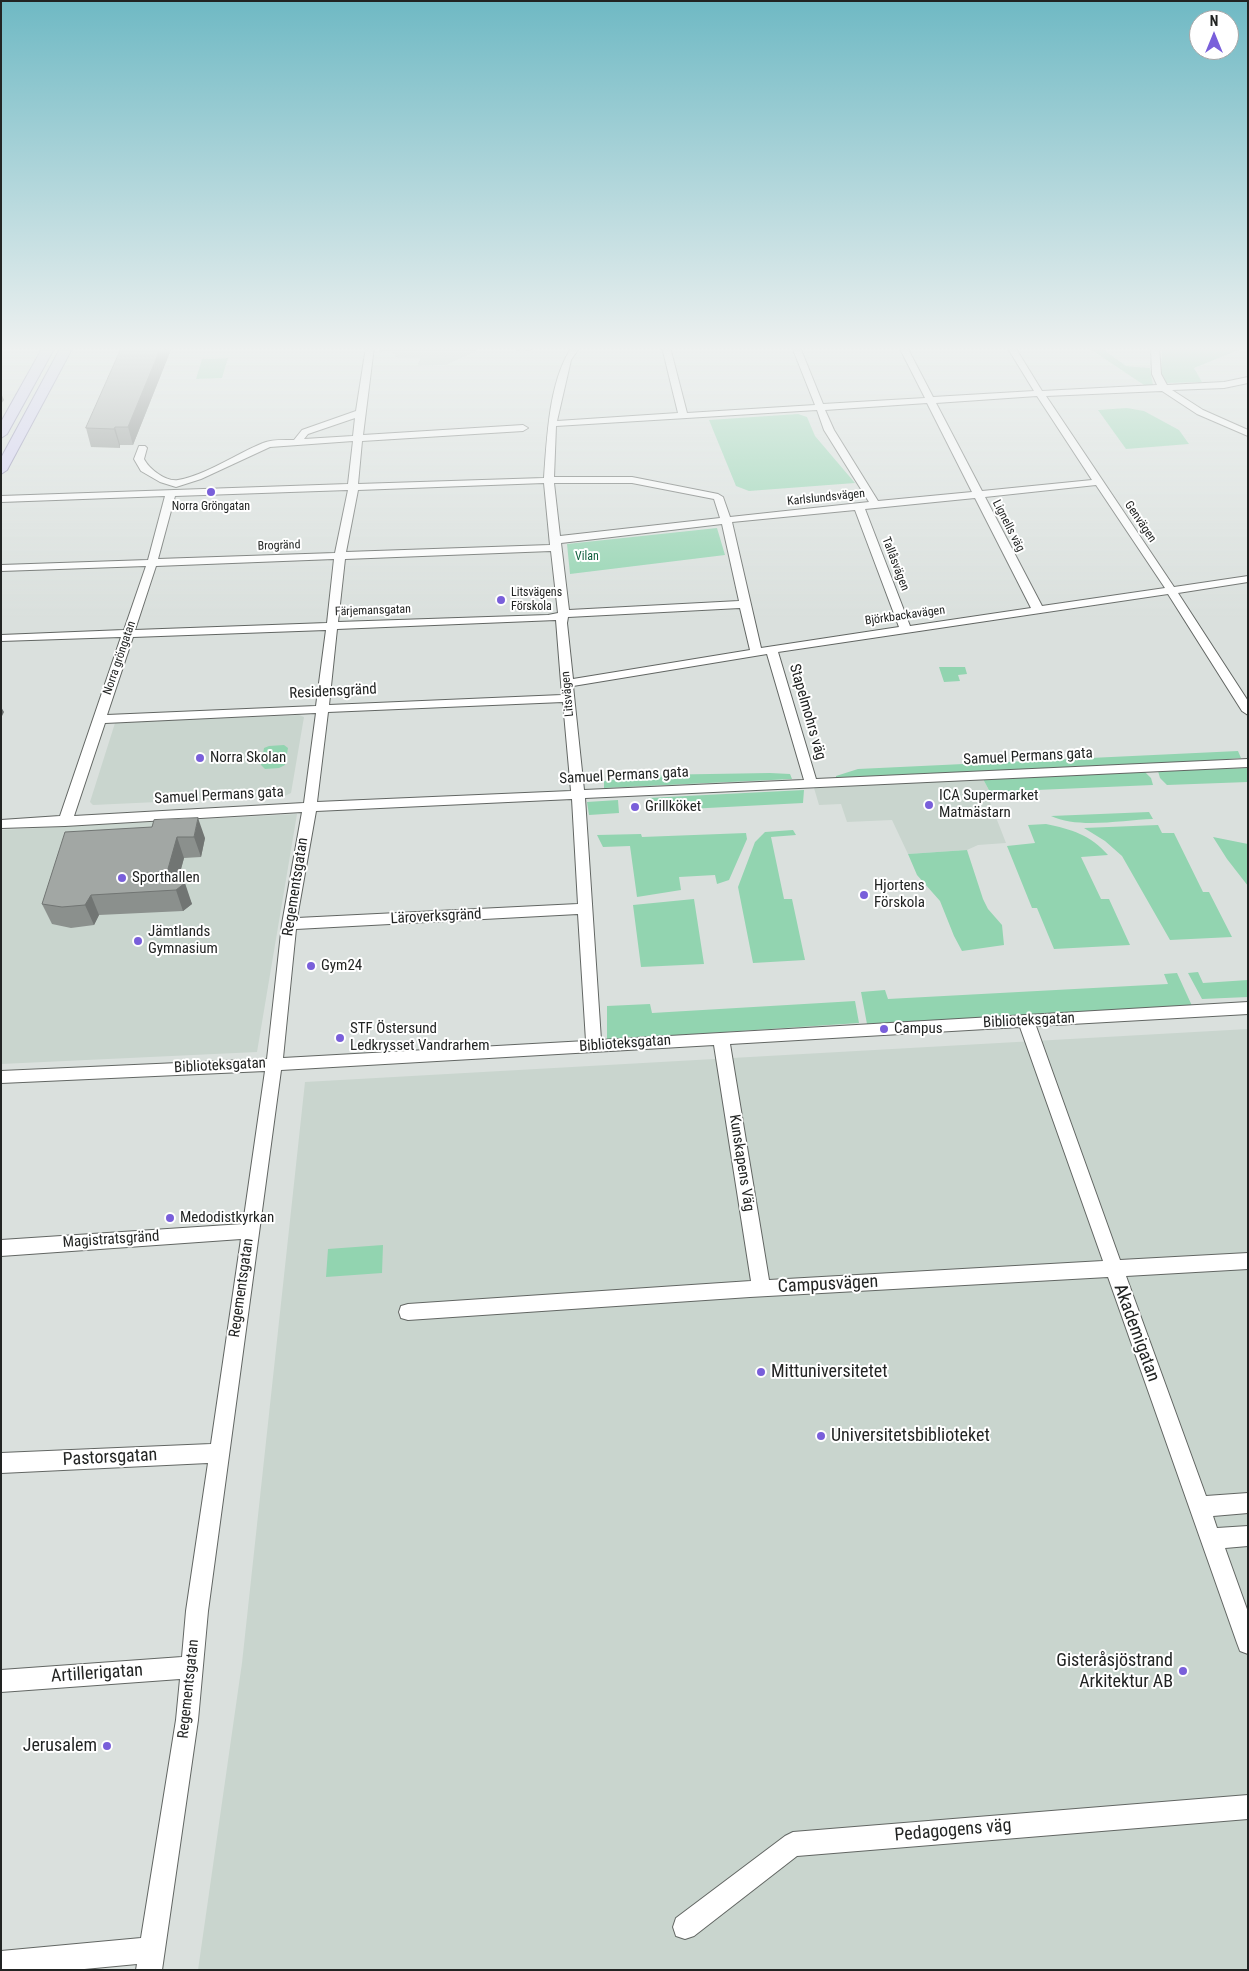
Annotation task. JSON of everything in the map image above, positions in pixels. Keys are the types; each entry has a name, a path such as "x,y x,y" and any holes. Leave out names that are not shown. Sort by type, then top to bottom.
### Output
{"main road":[{"path":"1,470 18,439"}],"street":[{"path":"142,448 140,459 144,469 163,480 176,484 198,477 268,444 334,439"},
{"name":"Regementsgatan","path":"150,1960 187,1720 197,1611 274,1064 289,924 323,709 340,556 353,488 358,439"},
{"name":"Litsvägen","path":"551,439 549,481 557,544 558,576 564,608 562,615 567,698 578,795 594,1046"},
{"path":"835,439 876,506"},
{"name":"Lignells väg","path":"950,439 1038,610"},
{"name":"Genvägen","path":"1070,439 1172,591 1248,711"},
{"path":"1,499 632,480 718,497 726,520 756,652"},
{"name":"Karlslundsvägen","path":"557,544 726,520 979,496 1098,482"},
{"name":"Norra gröngatan","path":"65,822 152,563 171,494"},
{"name":"Tallåsvägen","path":"859,507 906,630"},
{"name":"Brogränd","path":"1,568 340,556 557,544"},
{"name":"Björkbackavägen","path":"567,684 756,652 1248,579"},
{"name":"Färjemansgatan","path":"1,638 548,618 576,612 746,604"},
{"name":"Stapelmohrs väg","path":"772,650 811,783"},
{"name":"Residensgränd","path":"100,719 567,698"},
{"name":"Samuel Permans gata","path":"1,824 65,822 309,807 1248,763"},
{"name":"Läroverksgränd","path":"289,924 584,909"},
{"name":"Biblioteksgatan","path":"1,1077 274,1064 1248,1008"},
{"name":"Akademigatan","path":"1026,1022 1113,1270 1248,1643"},
{"name":"Kunskapens Väg","path":"721,1038 761,1289"},
{"name":"Magistratsgränd","path":"1,1248 250,1231"},
{"name":"Campusvägen","path":"408,1312 761,1289 1248,1261"},
{"name":"Pastorsgatan","path":"1,1463 219,1452"},
{"path":"1198,1507 1248,1503"},
{"path":"1210,1538 1248,1536"},
{"name":"Artillerigatan","path":"1,1681 192,1668"},
{"name":"Pedagogens väg","path":"685,1927 792,1844 1248,1807"},
{"path":"1,1964 150,1960"}],"shaded area":[{"name":"Norra Skolan","path":"299,715 304,717 291,793 285,796 93,805 90,802 115,723"},
{"path":"983,779 990,792 990,802 1006,843 978,845 967,850 908,854 892,820 847,822 841,804 819,805 814,788"},
{"name":"Jämtlands Gymnasium","path":"297,814 257,1052 1,1064 1,830"},
{"name":"Mittuniversitetet","path":"1248,1029 1248,1970 198,1970 242,1663 305,1082"}],"green space":[{"path":"717,439 818,439 855,483 749,491 736,486"},
{"path":"1119,439 1185,439 1189,444 1126,449"},
{"name":"Vilan","path":"717,528 725,555 570,574 567,544"},
{"path":"939,667 965,667 967,674 958,675 960,681 944,682"},
{"path":"284,745 288,748 285,765 279,768 265,769 261,765 264,748"},
{"path":"1238,751 1241,758 1178,763 836,779 836,776 858,769"},
{"path":"1248,768 1248,782 1167,785 1160,778 1158,771"},
{"path":"1144,771 1151,778 1153,785 990,792 983,779"},
{"path":"790,774 792,779 604,788 604,781 650,775"},
{"path":"804,790 803,803 650,811 647,798"},
{"path":"618,800 619,813 589,815 587,802"},
{"path":"1149,812 1153,819 1101,823 1074,822 1051,816"},
{"path":"1046,824 1064,828 1088,838 1108,855 1081,857 1101,899 1109,899 1130,945 1054,949 1037,908 1032,908 1007,846 1035,843 1028,825"},
{"path":"1158,825 1162,833 1174,833 1203,892 1209,892 1232,937 1170,940 1122,856 1105,841 1084,828"},
{"path":"793,830 796,835 771,837 784,899 792,899 805,960 753,963 738,887 755,842 765,832"},
{"path":"746,833 747,839 729,880 717,884 715,875 679,877 681,890 637,897 630,846 603,847 597,835 641,834 642,837"},
{"path":"1213,837 1248,844 1248,886 1227,859"},
{"path":"967,850 983,899 988,909 1002,925 1004,945 962,951 940,901 917,875 908,854"},
{"path":"694,899 704,964 641,967 633,905"},
{"path":"1198,972 1203,983 1248,980 1248,997 1202,999 1188,973"},
{"path":"1177,973 1193,1008 867,1024 861,992 885,990 888,999 1168,984 1164,974"},
{"path":"855,1001 859,1023 607,1040 607,1006 650,1004 652,1013"},
{"path":"383,1245 382,1273 326,1277 328,1249"}],"building":[{"path":"198,818 194,837 177,837 166,876 177,876 185,883 176,890 91,895 85,905 62,907 42,904 65,832 152,827 154,820"}],"place":[{"name":"Norra Gröngatan","path":"211,492"},
{"name":"Litsvägens Förskola","path":"501,600"},
{"name":"Norra Skolan","path":"200,758"},
{"name":"ICA Supermarket Matmästarn","path":"929,805"},
{"name":"Grillköket","path":"635,807"},
{"name":"Sporthallen","path":"122,878"},
{"name":"Hjortens Förskola","path":"864,895"},
{"name":"Jämtlands Gymnasium","path":"138,941"},
{"name":"Gym24","path":"311,966"},
{"name":"Campus","path":"884,1029"},
{"name":"STF Östersund Ledkrysset Vandrarhem","path":"340,1038"},
{"name":"Medodistkyrkan","path":"170,1218"},
{"name":"Mittuniversitetet","path":"761,1372"},
{"name":"Universitetsbiblioteket","path":"821,1436"},
{"name":"Gisteråsjöstrand Arkitektur AB","path":"1183,1671"},
{"name":"Jerusalem","path":"107,1746"}]}
